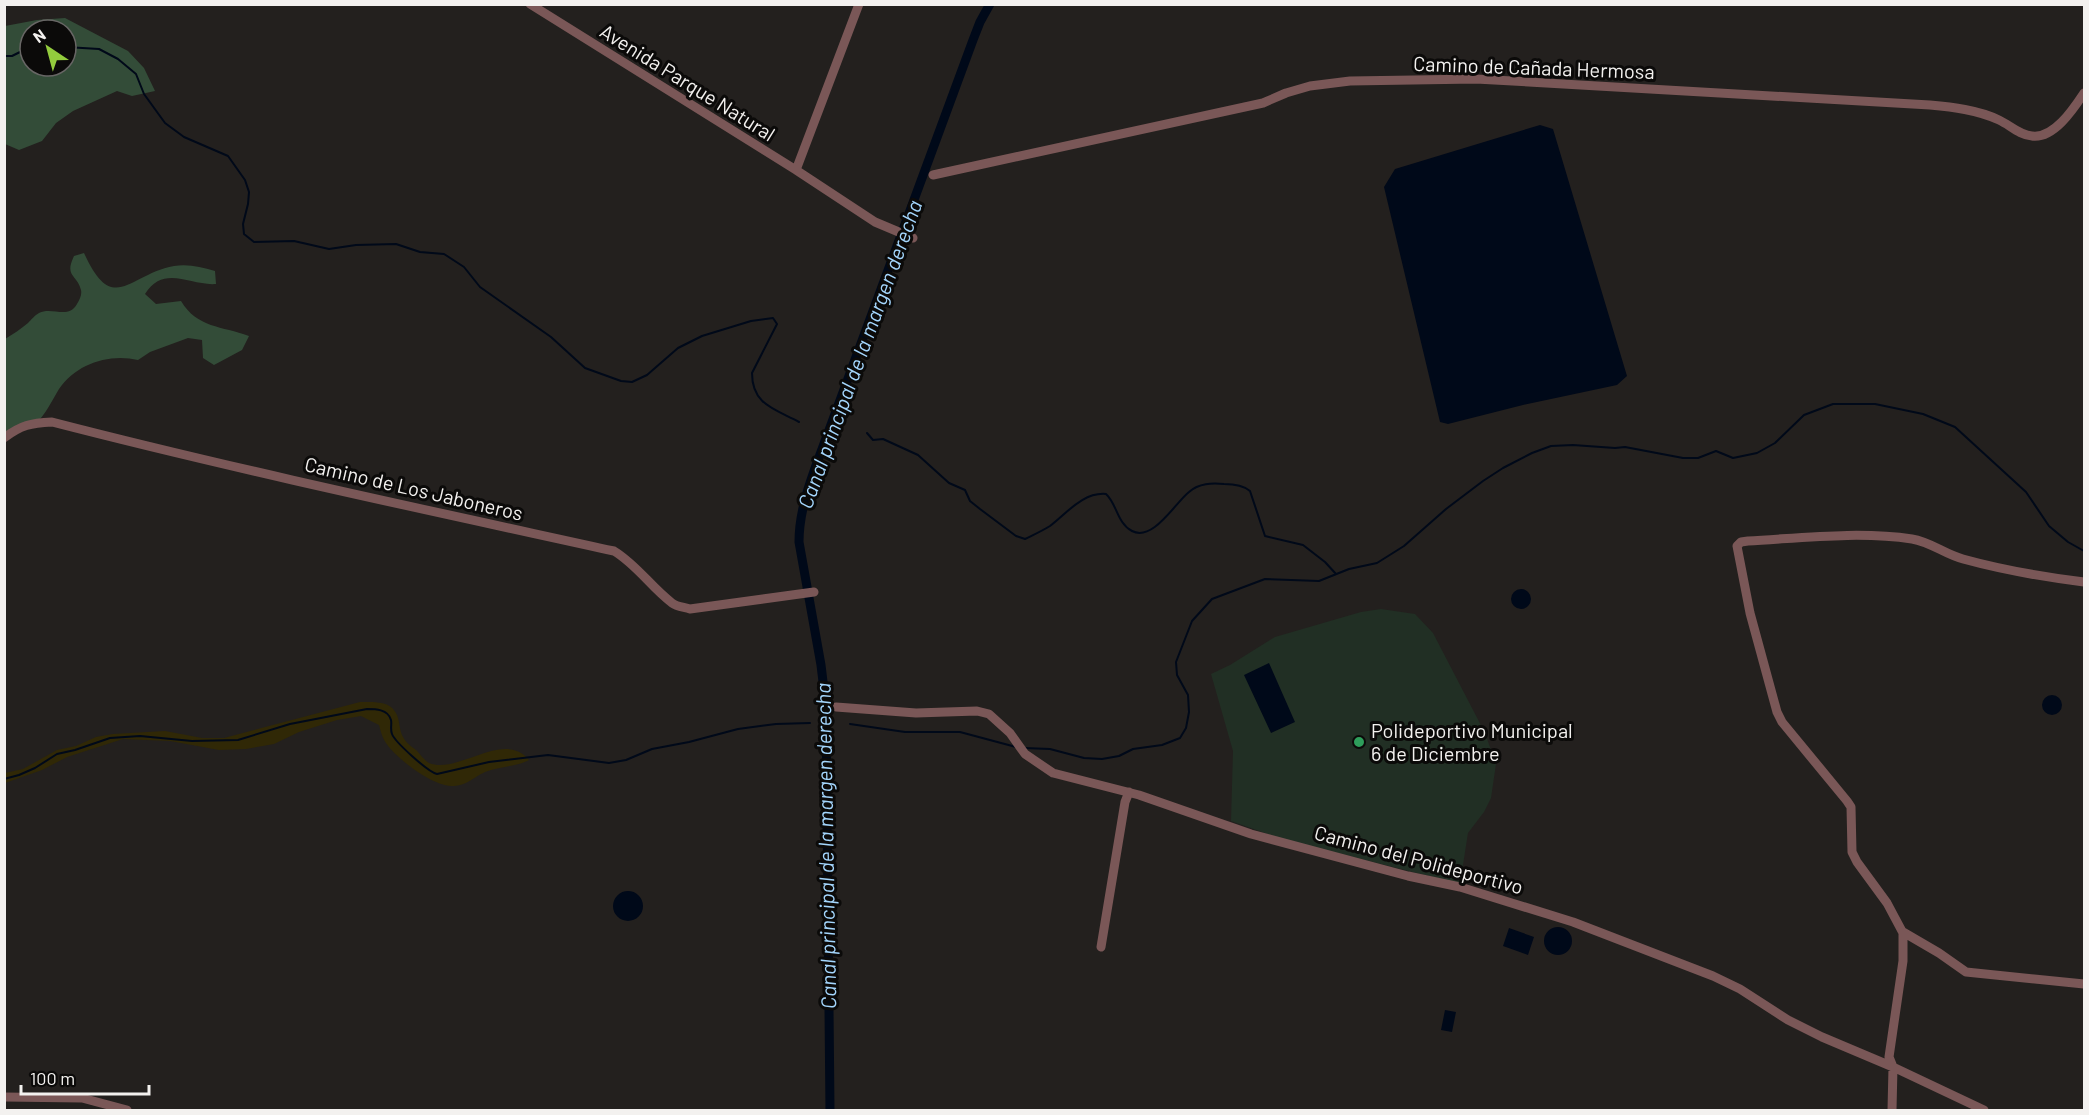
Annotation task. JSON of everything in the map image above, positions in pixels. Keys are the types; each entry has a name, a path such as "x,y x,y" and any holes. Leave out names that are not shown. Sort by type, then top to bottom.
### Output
{"street":[{"name":"Avenida Parque Natural","path":"530,4 875,222 911,237"},
{"path":"796,170 859,4"},
{"name":"Camino de Cañada Hermosa","path":"933,175 1263,103 1310,86 1350,81 1476,79 1930,105 1953,107 1998,120 2017,131 2033,136 2051,130 2070,115 2085,93"},
{"name":"Camino de Los Jaboneros","path":"4,438 19,427 52,422 148,447 390,503 614,551 640,570 674,605 690,609 814,592"},
{"path":"1892,1110 1893,1067 1889,1057 1903,961 1903,932 1852,852 1851,807 1782,722 1777,712 1750,613 1737,546 1741,542 1748,541 1885,536 1929,542 1941,551 1961,559 2044,577 2085,582"},
{"name":"Camino del Polideportivo","path":"836,707 916,713 977,711 989,714 1010,733 1025,754 1053,773 1129,792 1251,834 1460,887 1573,922 1713,976 1740,989 1788,1020 1821,1037 1893,1067 1984,1110"},
{"path":"1101,947 1125,802 1129,792"},
{"path":"1903,932 1966,972 2085,984"},
{"path":"4,1097 82,1098 127,1110"}],"green space":[{"path":"18,24 18,78 78,78 78,25 128,51 144,68 155,91 132,96 117,91 73,111 56,123 42,141 19,150 5,144 5,26"},
{"path":"84,253 94,272 104,283 113,287 123,286 158,270 174,266 195,266 215,271 216,284 169,278 152,285 145,294 156,304 181,301 187,310 202,321 249,336 242,350 214,365 203,358 202,340 188,338 150,352 138,360 116,358 94,362 66,380 38,421 5,438 5,339 39,313 64,312 73,309 80,299 81,292 70,268 74,256"},
{"name":"Polideportivo Municipal 6 de Diciembre","path":"1381,609 1415,614 1433,633 1485,733 1496,764 1491,798 1484,812 1468,833 1460,884 1282,839 1231,821 1233,751 1211,674 1275,637 1361,612"}],"sand":[{"path":"360,702 381,703 391,707 397,715 404,739 429,763 441,765 453,763 494,750 507,749 519,752 529,760 485,772 461,785 443,785 406,763 386,743 379,725 361,716 337,720 299,732 274,744 246,749 219,750 170,741 123,739 67,757 42,770 5,783 5,773 23,769 57,750 76,746 96,737 165,731 202,738 224,738"}],"water":[{"path":"1540,125 1553,129 1627,376 1617,385 1448,424 1440,422 1384,187 1395,169"},
{"path":"1521,589 1528,592 1531,599 1528,606 1521,609 1514,606 1511,599 1514,592"},
{"path":"1269,663 1295,722 1271,733 1244,675"},
{"path":"2048,695 2056,695 2062,701 2062,709 2056,715 2048,715 2042,709 2042,701"},
{"path":"628,891 638,896 643,906 638,916 628,921 618,916 613,906 618,896"},
{"path":"1558,927 1568,931 1572,941 1568,951 1558,955 1548,951 1544,941 1548,931"},
{"path":"1509,928 1534,937 1528,955 1503,946"},
{"path":"1445,1010 1456,1012 1452,1032 1441,1030"}],"waterway":[{"name":"Canal principal de la margen derecha","path":"830,1110 826,707 821,665 799,542 801,516 820,453 973,40 990,4"},
{"path":"78,48 99,49 118,59 136,74 144,94 165,123 184,137 228,156 245,180 249,192 243,224 244,234 254,242 294,241 329,249 356,245 396,244 420,252 444,254 464,267 480,287 551,337 585,368 621,381 632,382 647,375 678,348 702,336 751,321 773,318 777,324 752,373 753,384 766,405 799,422"},
{"path":"4,56 18,53"},
{"path":"1024,748 1050,749 1084,758 1102,759 1119,756 1133,749 1162,745 1180,738 1186,728 1189,712 1188,695 1177,675 1176,662 1192,621 1212,599 1265,579 1319,581 1349,569 1377,563 1404,546 1446,509 1483,481 1532,453 1551,446 1625,447 1683,458 1698,458 1716,451 1733,458 1757,453 1775,443 1804,415 1833,404 1875,404 1923,414 1955,427 2026,492 2049,526 2068,542 2084,551"},
{"path":"867,433 873,440 883,439 918,455 949,483 965,490 970,501 980,509 1016,536 1025,539 1050,526 1083,500 1098,494 1106,494 1127,528 1140,533 1156,526 1183,497 1197,487 1206,484 1241,486 1250,491 1265,536 1303,545 1336,574"},
{"path":"4,779 35,768 57,754 110,738 140,736 192,741 238,740 290,724 367,709 381,710 387,714 391,720 391,732 394,738 420,763 437,774 489,762 548,755 609,763 626,760 652,749 738,729 776,724 810,723"},
{"path":"850,724 905,732 960,732 1016,747"}],"place":[{"name":"Polideportivo Municipal 6 de Diciembre","path":"1359,742"}]}
